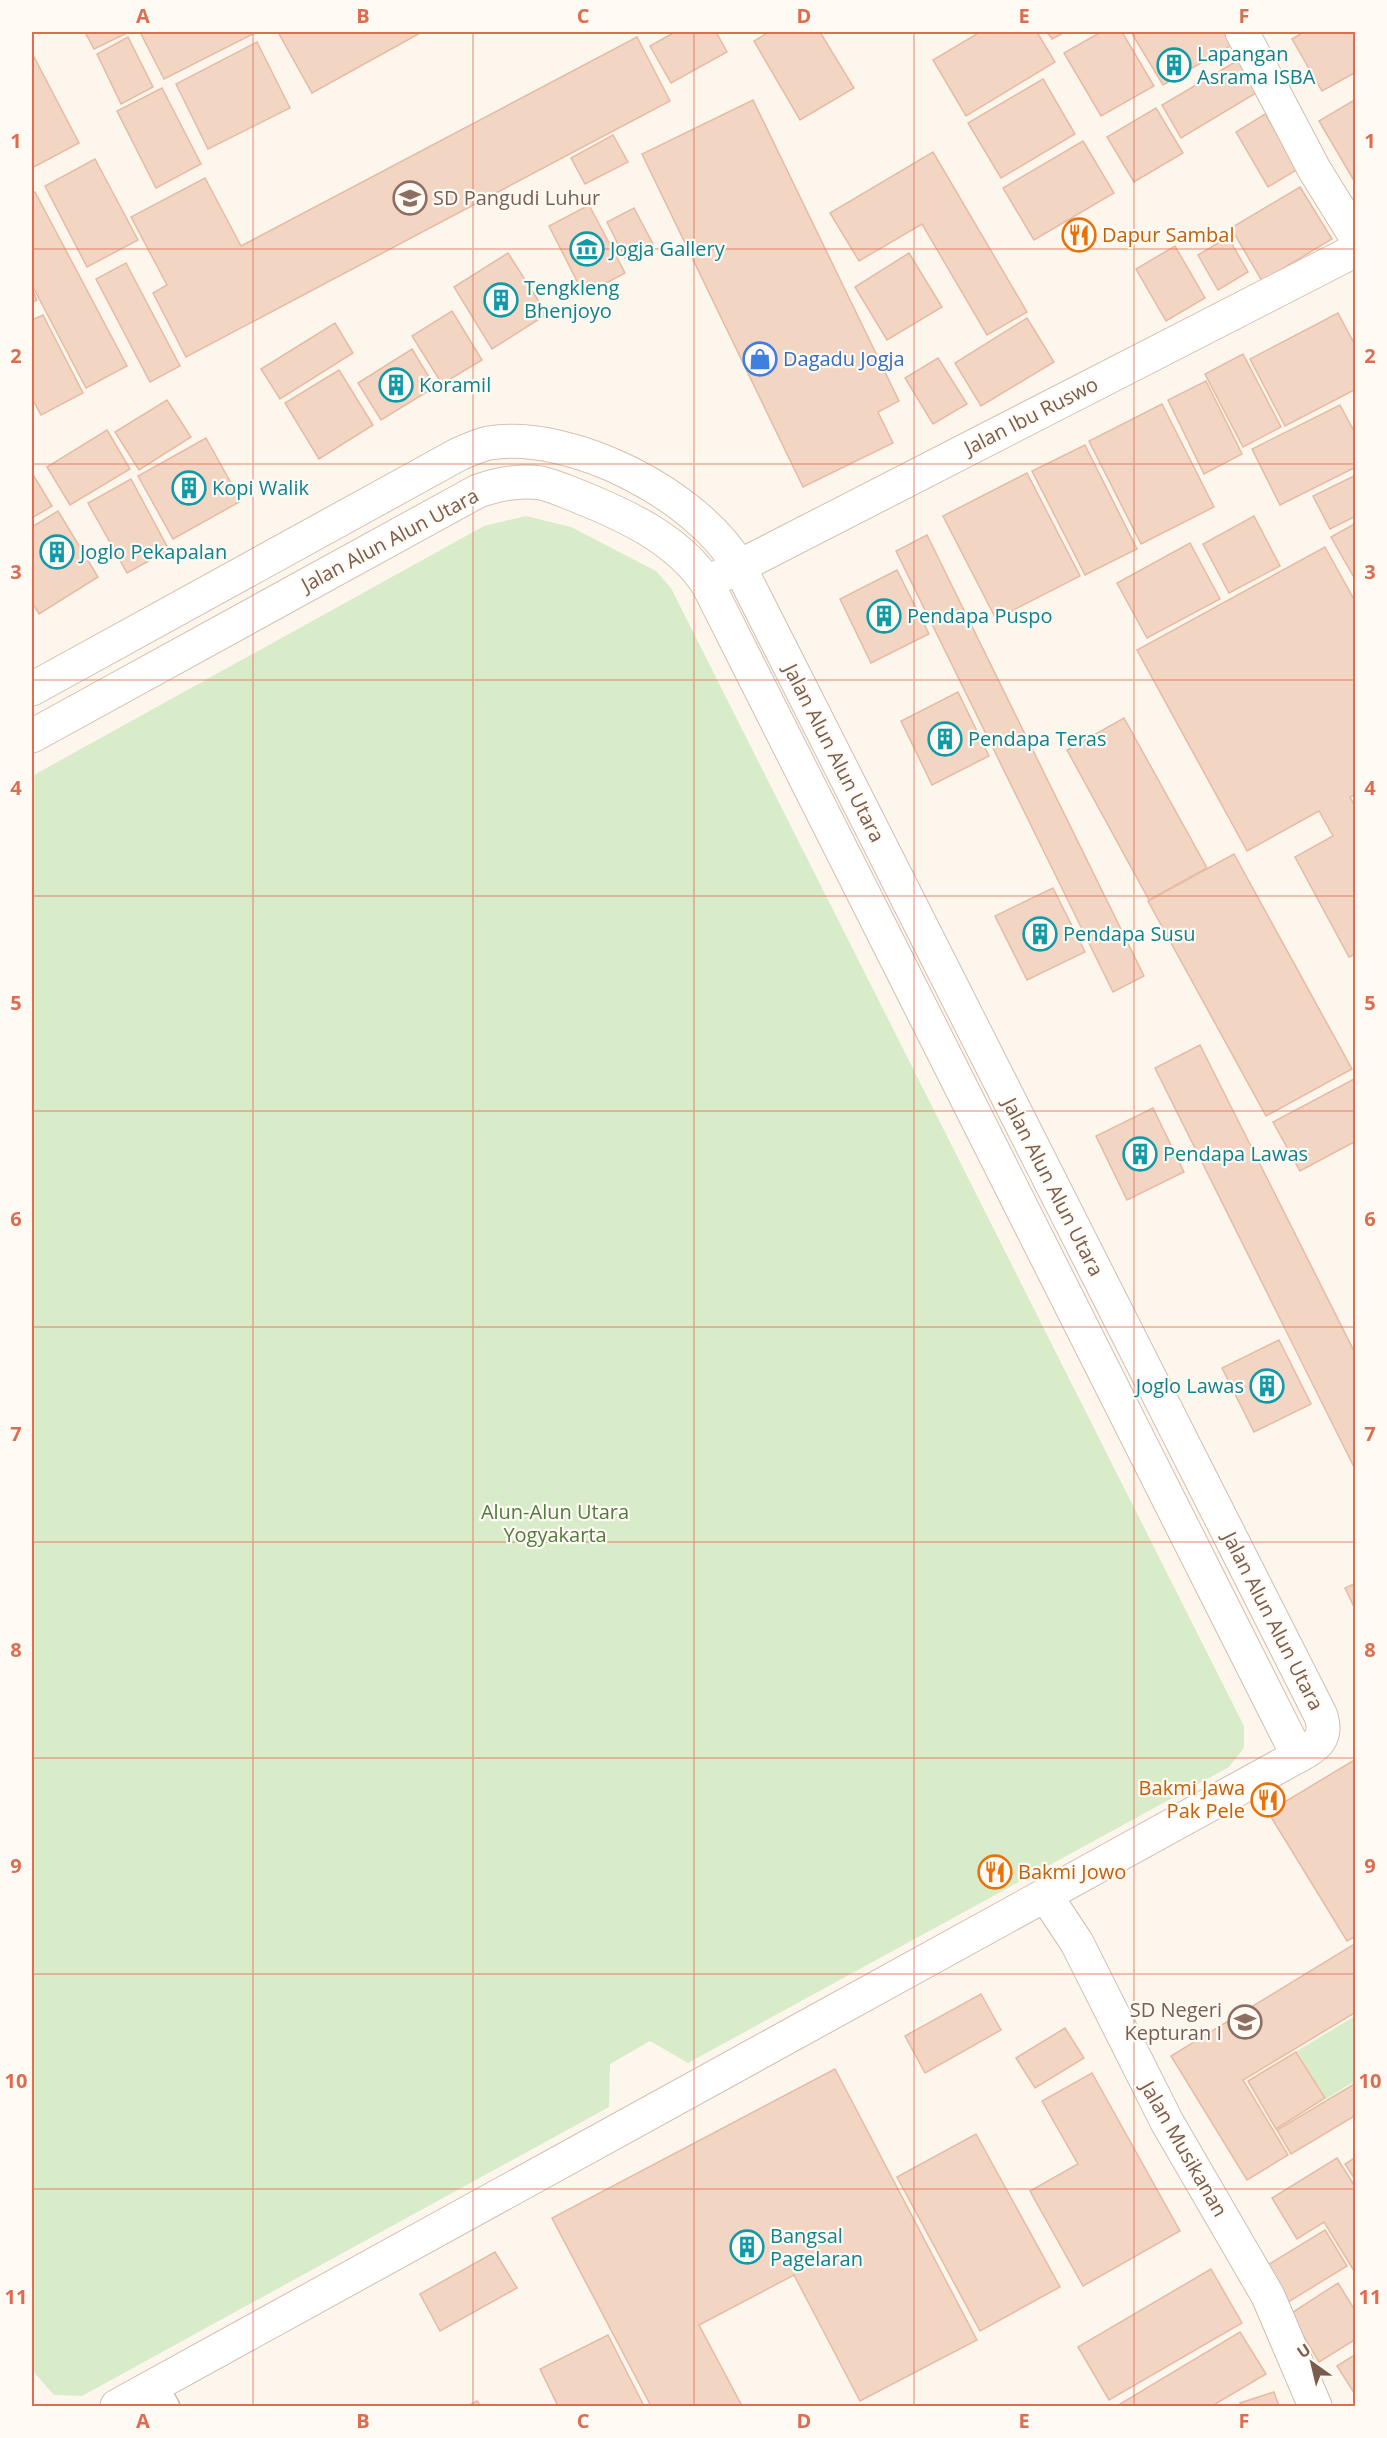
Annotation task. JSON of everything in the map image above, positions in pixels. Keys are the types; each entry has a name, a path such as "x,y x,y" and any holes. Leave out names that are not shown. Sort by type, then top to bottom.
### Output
{"street":[{"path":"1242,32 1314,169 1356,237"},
{"name":"Jalan Ibu Ruswo","path":"707,583 1356,250"},
{"name":"Jalan Alun Alun Utara","path":"32,689 459,454 487,443 512,441 540,443 581,454 651,486 706,526 726,546 739,566 1321,1716 1324,1730 1320,1742 1298,1756 707,583 689,560 662,538 599,505 541,483 509,483 478,491 32,736"},
{"path":"242,574 262,610"},
{"path":"948,1060 981,1044"},
{"path":"117,2406 162,2396 1298,1756"},
{"name":"Jalan Musikanan","path":"1046,1896 1077,1943 1167,2122 1268,2296 1315,2406"}],"green space":[{"name":"Alun-Alun Utara Yogyakarta","path":"526,516 571,527 656,571 671,588 1244,1726 1244,1748 1229,1767 688,2063 650,2041 610,2064 609,2107 82,2396 54,2395 32,2370 32,776 484,526"},
{"path":"1355,2016 1355,2081 1326,2099 1297,2051"}],"building":[{"path":"85,32 124,32 125,34 94,49"},
{"path":"140,32 254,32 255,33 164,79"},
{"path":"278,32 422,32 312,93"},
{"path":"675,32 716,32 727,52 671,83 650,46"},
{"path":"769,32 820,32 854,88 800,120 754,41"},
{"path":"980,32 1037,32 1055,62 966,116 933,60"},
{"path":"1047,32 1065,32 1052,39"},
{"path":"1101,32 1122,32 1154,86 1101,116 1064,53"},
{"name":"Lapangan Asrama ISBA","path":"1131,32 1224,32 1232,45 1163,85"},
{"path":"1304,32 1356,32 1356,72 1322,91 1292,39"},
{"path":"128,37 153,87 121,104 97,54"},
{"name":"SD Pangudi Luhur","path":"637,37 670,101 186,357 153,293 167,285 131,217 205,178 241,246"},
{"path":"257,42 290,108 208,149 176,84"},
{"path":"32,53 79,143 32,168"},
{"path":"1247,55 1266,87 1181,138 1162,105"},
{"path":"1043,79 1075,134 1001,178 968,123"},
{"path":"162,88 201,164 156,188 117,111"},
{"path":"1356,99 1356,184 1319,121"},
{"name":"Jogja Gallery","path":"753,100 899,401 878,412 893,443 803,487 642,154"},
{"path":"1156,108 1183,153 1134,182 1107,137"},
{"path":"1265,114 1298,169 1268,187 1236,132"},
{"path":"613,135 628,162 585,184 571,158"},
{"path":"1083,141 1114,193 1034,240 1003,188"},
{"path":"933,152 1027,312 987,335 922,224 859,261 830,213"},
{"path":"95,159 138,240 87,267 45,186"},
{"path":"1300,187 1332,239 1262,281 1231,228"},
{"path":"35,192 127,366 86,388 32,285 32,193"},
{"name":"Jogja Gallery","path":"589,205 625,273 584,295 549,226"},
{"path":"634,208 653,244 625,258 607,222"},
{"path":"1228,237 1248,272 1218,290 1198,255"},
{"path":"1175,246 1205,298 1166,321 1136,269"},
{"name":"Tengkleng Bhenjoyo","path":"508,253 547,314 492,349 454,287"},
{"path":"909,253 942,307 887,340 855,287"},
{"path":"126,263 180,366 150,382 96,279"},
{"path":"32,289 37,300 32,303"},
{"path":"452,311 482,360 442,384 412,336"},
{"path":"1338,313 1356,347 1356,389 1285,426 1250,359"},
{"path":"43,315 83,393 41,415 32,398 32,320"},
{"path":"1027,318 1054,362 981,406 955,363"},
{"path":"335,323 353,353 280,399 261,369"},
{"name":"Koramil","path":"412,349 435,387 381,420 358,383"},
{"path":"1243,354 1281,427 1243,447 1205,374"},
{"path":"938,358 967,404 933,424 905,378"},
{"path":"339,370 373,425 319,459 285,403"},
{"path":"1206,381 1242,454 1204,474 1168,400"},
{"path":"167,400 191,437 139,470 115,432"},
{"path":"1162,404 1214,507 1141,544 1089,441"},
{"path":"1340,405 1356,435 1356,467 1280,505 1252,449"},
{"path":"107,430 130,469 70,505 47,467"},
{"name":"Kopi Walik","path":"206,438 241,501 173,539 138,476"},
{"path":"1085,445 1137,549 1085,575 1032,471"},
{"path":"32,473 52,506 32,518"},
{"path":"1027,473 1080,576 996,619 943,516"},
{"path":"1356,475 1356,516 1330,529 1313,496"},
{"path":"131,479 169,550 127,573 88,503"},
{"name":"Joglo Pekapalan","path":"58,511 98,577 39,614 32,602 32,527"},
{"path":"1254,516 1280,566 1229,593 1203,544"},
{"path":"1356,523 1356,581 1331,537"},
{"path":"927,535 1144,976 1113,992 896,551"},
{"path":"1190,543 1220,599 1147,638 1117,583"},
{"path":"1325,547 1356,603 1356,794 1350,797 1356,808 1356,954 1349,957 1295,857 1333,836 1319,811 1247,851 1137,650"},
{"name":"Pendapa Puspo","path":"897,570 929,634 871,663 840,599"},
{"name":"Pendapa Teras","path":"958,692 989,756 932,785 901,721"},
{"path":"1124,718 1207,868 1149,900 1067,750"},
{"path":"1234,854 1352,1069 1266,1116 1148,901"},
{"name":"Pendapa Susu","path":"1053,888 1085,952 1027,980 995,916"},
{"path":"1200,1045 1356,1355 1356,1471 1155,1068"},
{"path":"1356,1078 1356,1141 1300,1171 1273,1122"},
{"name":"Pendapa Lawas","path":"1153,1108 1184,1172 1127,1200 1096,1136"},
{"name":"Joglo Lawas","path":"1279,1340 1311,1404 1254,1432 1222,1368"},
{"path":"1356,1583 1356,1611 1345,1588"},
{"path":"1356,1759 1356,1936 1347,1941 1268,1812"},
{"path":"1356,1943 1356,2012 1243,2080 1288,2155 1247,2180 1171,2056"},
{"path":"981,1994 1001,2030 925,2073 905,2036"},
{"path":"1065,2028 1084,2058 1035,2088 1016,2058"},
{"path":"1296,2052 1325,2098 1276,2129 1248,2081"},
{"name":"Bangsal Pagelaran","path":"835,2069 977,2340 860,2401 794,2275 699,2325 742,2406 651,2406 552,2218"},
{"path":"1092,2073 1180,2231 1083,2286 1030,2191 1078,2164 1042,2101"},
{"path":"1356,2083 1356,2115 1291,2154 1277,2130"},
{"path":"976,2134 1060,2287 980,2331 897,2177"},
{"path":"1356,2157 1356,2181 1345,2164"},
{"path":"1337,2158 1356,2188 1356,2274 1324,2222 1297,2239 1272,2198"},
{"path":"1325,2230 1347,2266 1280,2307 1258,2271"},
{"path":"495,2252 517,2288 440,2331 420,2294"},
{"path":"1211,2269 1242,2323 1109,2400 1078,2347"},
{"path":"1338,2283 1356,2312 1356,2339 1319,2362 1290,2314"},
{"path":"1240,2332 1266,2374 1212,2406 1121,2406 1120,2404"},
{"path":"608,2335 644,2406 558,2406 540,2369"},
{"path":"1356,2354 1356,2396 1337,2366"},
{"path":"1274,2392 1279,2406 1242,2406 1240,2403"},
{"path":"477,2401 481,2406 468,2406"}],"place":[{"name":"Lapangan Asrama ISBA","path":"1174,65"},
{"name":"SD Pangudi Luhur","path":"410,198"},
{"name":"Dapur Sambal","path":"1079,235"},
{"name":"Jogja Gallery","path":"587,249"},
{"name":"Tengkleng Bhenjoyo","path":"501,300"},
{"name":"Dagadu Jogja","path":"760,359"},
{"name":"Koramil","path":"396,385"},
{"name":"Kopi Walik","path":"189,488"},
{"name":"Joglo Pekapalan","path":"57,552"},
{"name":"Pendapa Puspo","path":"884,616"},
{"name":"Pendapa Teras","path":"945,739"},
{"name":"Pendapa Susu","path":"1040,934"},
{"name":"Pendapa Lawas","path":"1140,1154"},
{"name":"Joglo Lawas","path":"1267,1386"},
{"name":"Bakmi Jawa Pak Pele","path":"1268,1800"},
{"name":"Bakmi Jowo","path":"995,1872"},
{"name":"SD Negeri Kepturan I","path":"1245,2022"},
{"name":"Bangsal Pagelaran","path":"747,2247"}]}
